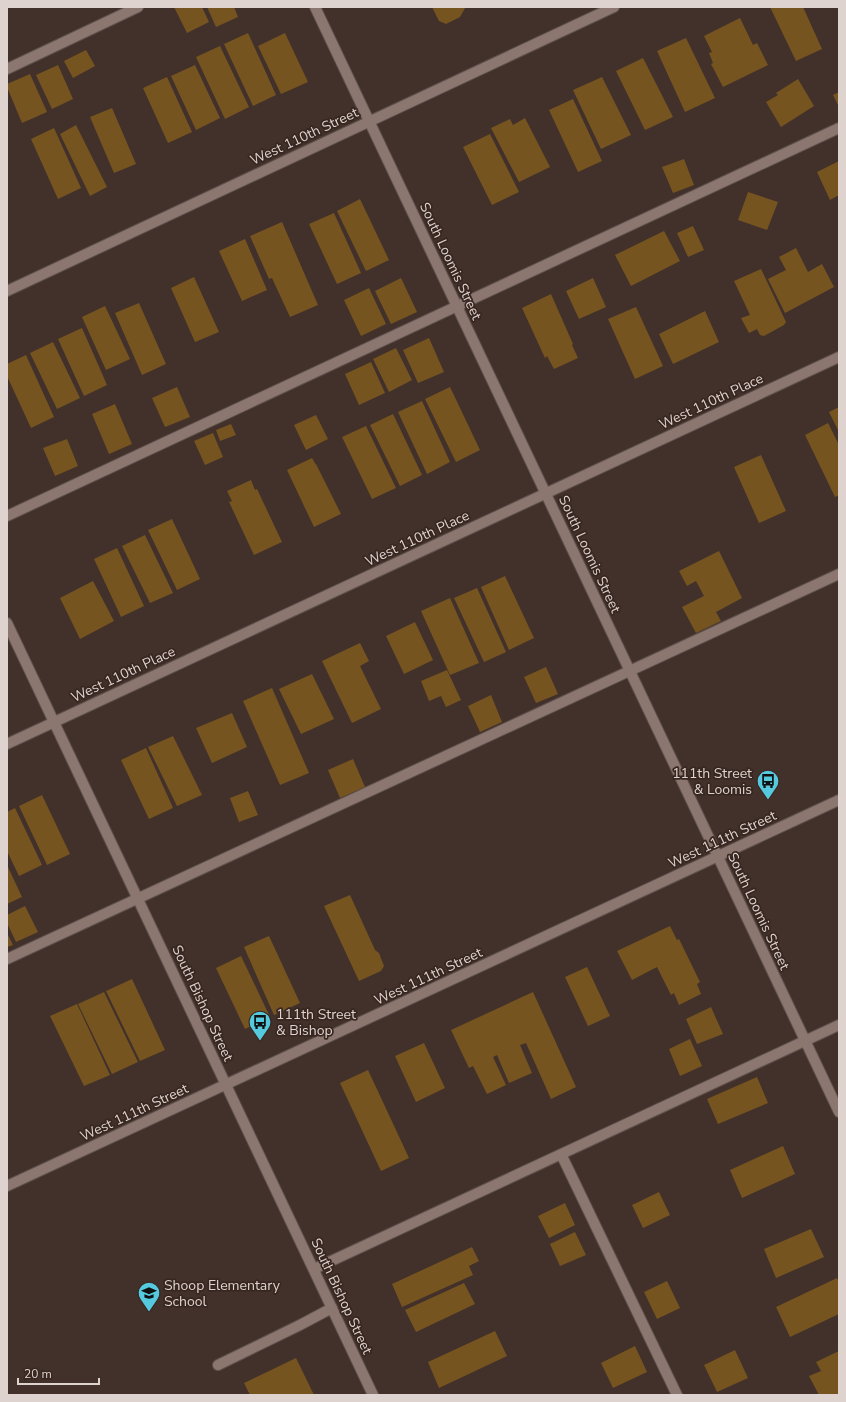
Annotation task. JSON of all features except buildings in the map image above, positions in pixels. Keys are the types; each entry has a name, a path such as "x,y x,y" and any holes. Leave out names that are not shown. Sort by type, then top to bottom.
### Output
{"street":[{"path":"7,69 138,7"},
{"name":"South Loomis Street","path":"315,7 839,1112"},
{"name":"West 110th Street","path":"7,291 614,7"},
{"path":"7,516 839,128"},
{"name":"West 110th Place","path":"7,744 839,356"},
{"path":"7,959 839,574"},
{"name":"South Bishop Street","path":"7,623 373,1395"},
{"name":"West 111th Street","path":"7,1186 839,800"},
{"path":"314,1269 839,1025"},
{"path":"561,1154 677,1395"},
{"path":"218,1365 332,1308"}],"place":[{"name":"111th Street & Loomis","path":"768,800"},
{"name":"111th Street & Bishop","path":"260,1042"},
{"name":"Shoop Elementary School","path":"149,1312"}]}
